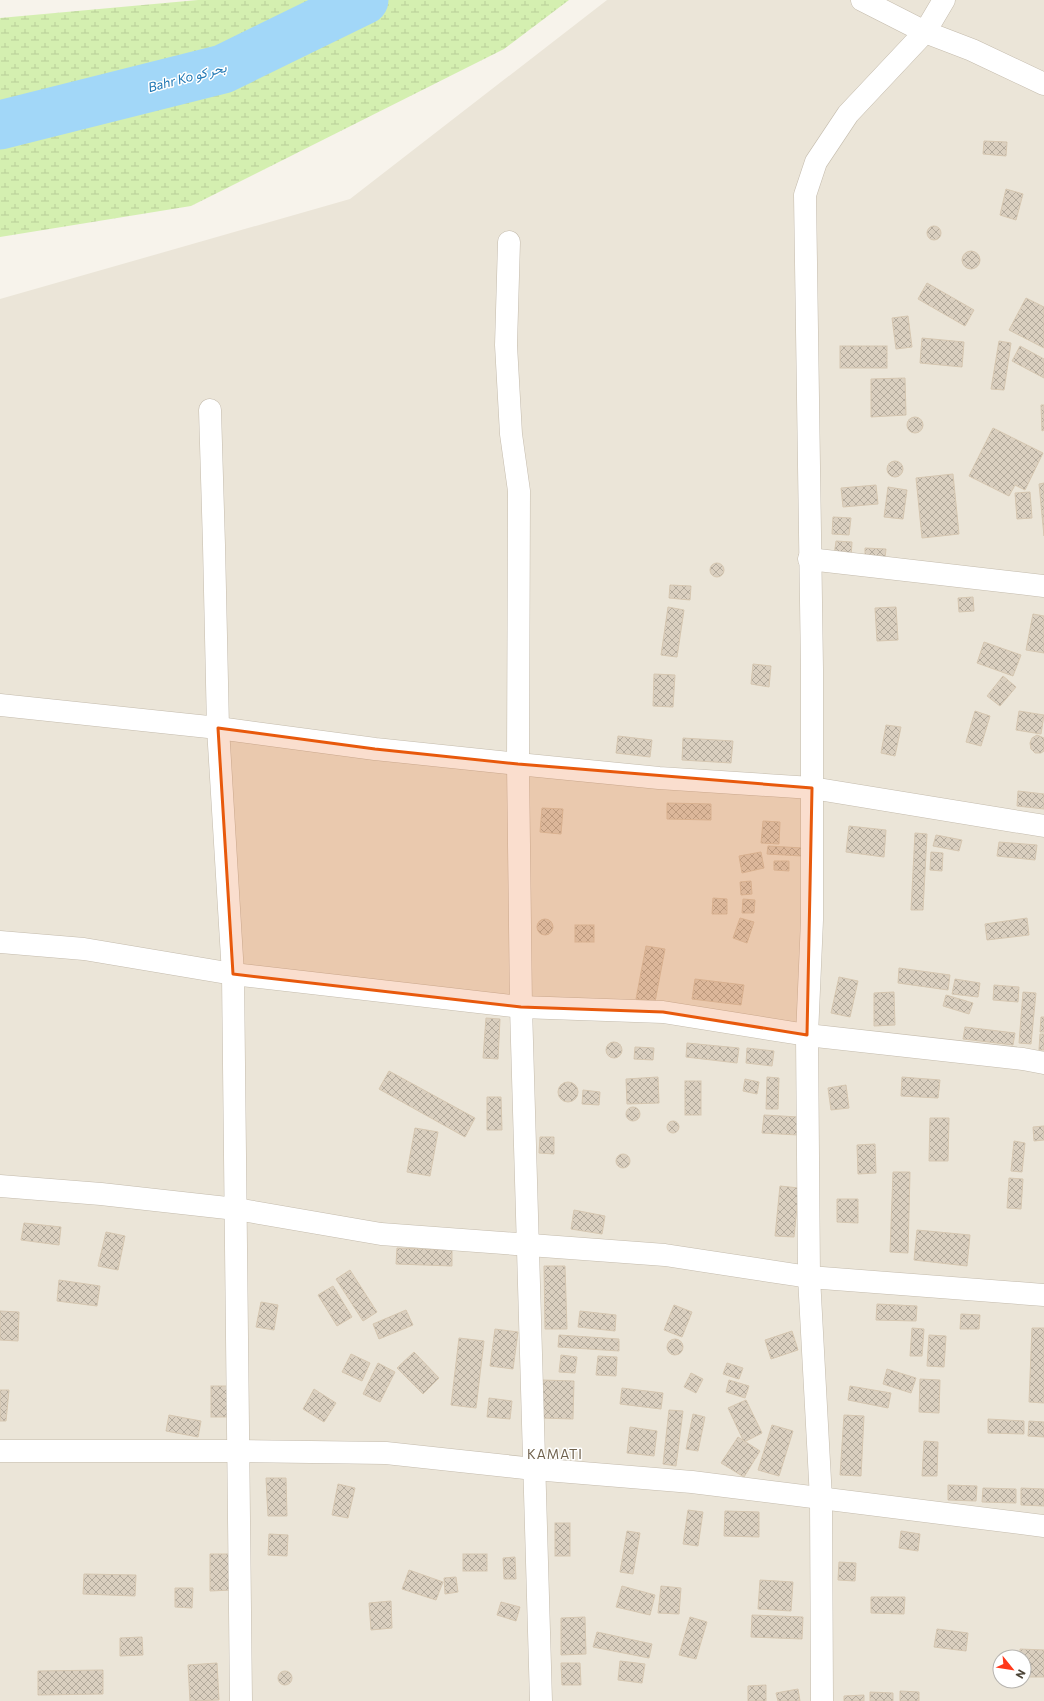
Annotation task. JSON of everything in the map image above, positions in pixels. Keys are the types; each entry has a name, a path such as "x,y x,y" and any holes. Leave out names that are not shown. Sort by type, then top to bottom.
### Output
{"street":[{"path":"862,0 925,32 972,50 1044,84"},
{"path":"822,1701 821,1499 809,1276 808,1035 812,920 812,788 805,195 816,162 848,114 925,32 944,0"},
{"path":"509,242 506,346 511,434 519,492 518,764 521,1007 541,1701"},
{"path":"210,410 218,728 233,974 237,1451 241,1701"},
{"path":"809,559 1044,586"},
{"path":"0,705 218,728 375,749 518,764 659,778 812,788 1044,826"},
{"path":"0,942 84,949 233,974 521,1007 664,1012 808,1035 1023,1059 1044,1063"},
{"path":"0,1186 101,1194 236,1209 381,1234 665,1254 809,1276 1044,1295"},
{"path":"0,1451 237,1451 386,1453 534,1469 692,1482 1044,1526"}],"highlighted area":[{"path":"218,728 375,749 518,764 812,788 807,1035 663,1012 521,1007 233,974"}],"shaded area":[{"path":"607,0 1044,0 1044,1701 0,1701 0,299 350,199"}],"green space":[{"path":"198,0 569,0 504,49 191,206 0,237 0,18"}],"building":[{"path":"984,141 1007,142 1006,156 983,154"},
{"path":"1006,189 1023,194 1016,220 1000,215"},
{"path":"931,226 937,226 941,230 941,236 937,240 931,240 927,236 927,230"},
{"path":"971,251 977,254 980,260 977,266 971,269 965,266 962,260 965,254"},
{"path":"927,283 974,310 965,326 918,299"},
{"path":"1026,298 1044,307 1044,348 1009,330"},
{"path":"908,316 912,347 896,349 892,318"},
{"path":"922,338 964,342 962,367 920,363"},
{"path":"999,341 1011,343 1004,390 991,389"},
{"path":"840,346 887,346 887,368 840,368"},
{"path":"1020,346 1044,359 1044,378 1012,361"},
{"path":"905,378 906,415 871,417 871,379"},
{"path":"1041,405 1044,405 1044,430 1042,431"},
{"path":"915,417 922,422 923,425 918,432 915,433 908,428 907,425 912,418"},
{"path":"993,428 1043,453 1025,490 1015,485 1009,496 969,476"},
{"path":"895,461 901,463 903,469 901,475 895,477 889,475 887,469 889,463"},
{"path":"953,474 959,534 922,538 916,478"},
{"path":"1044,483 1044,536 1039,484"},
{"path":"876,485 878,504 843,507 841,488"},
{"path":"888,487 907,490 903,519 884,517"},
{"path":"1030,492 1032,518 1017,519 1015,493"},
{"path":"833,517 851,518 849,535 832,534"},
{"path":"836,541 852,542 851,558 834,556"},
{"path":"865,548 886,549 885,558 865,557"},
{"path":"714,563 720,563 724,567 724,573 720,577 714,577 710,573 710,567"},
{"path":"670,585 691,586 690,600 669,598"},
{"path":"973,597 974,611 959,612 958,598"},
{"path":"668,607 684,610 677,657 661,655"},
{"path":"896,607 898,640 877,641 875,608"},
{"path":"1033,614 1044,616 1044,653 1026,650"},
{"path":"984,642 1021,655 1013,676 977,663"},
{"path":"753,664 771,666 769,687 751,684"},
{"path":"654,674 675,675 673,707 653,706"},
{"path":"1003,676 1016,687 1000,706 987,696"},
{"path":"975,711 990,716 981,746 966,742"},
{"path":"1019,711 1044,715 1041,734 1016,730"},
{"path":"886,725 901,727 895,756 881,753"},
{"path":"1037,735 1044,738 1044,751 1041,753 1035,753 1031,749 1030,743 1032,738"},
{"path":"618,736 652,740 650,757 616,753"},
{"path":"683,738 733,741 731,763 682,760"},
{"path":"1018,791 1044,794 1044,809 1017,806"},
{"path":"667,803 711,804 711,820 667,819"},
{"path":"542,808 563,809 561,834 540,832"},
{"path":"763,821 780,822 779,844 761,843"},
{"path":"849,826 886,830 884,857 846,852"},
{"path":"915,833 927,834 923,910 911,910"},
{"path":"936,835 962,840 959,851 933,846"},
{"path":"999,842 1037,845 1035,860 997,856"},
{"path":"768,846 803,848 802,856 767,854"},
{"path":"761,852 764,868 742,873 739,856"},
{"path":"931,852 943,853 942,871 930,870"},
{"path":"774,861 789,861 789,871 774,870"},
{"path":"751,881 752,894 741,895 740,882"},
{"path":"713,898 727,899 727,914 712,914"},
{"path":"743,899 755,900 754,913 742,913"},
{"path":"740,918 754,922 747,943 733,938"},
{"path":"1027,918 1029,935 987,940 985,924"},
{"path":"545,919 551,921 553,927 551,933 545,935 539,933 537,927 539,921"},
{"path":"575,925 594,925 594,942 575,942"},
{"path":"646,946 665,949 655,1002 636,999"},
{"path":"899,968 950,975 948,990 898,983"},
{"path":"839,977 858,981 850,1017 831,1013"},
{"path":"695,979 744,985 741,1005 692,999"},
{"path":"955,979 980,983 978,997 952,994"},
{"path":"994,985 1019,987 1018,1002 993,1000"},
{"path":"894,992 895,1025 874,1026 874,993"},
{"path":"1023,992 1036,993 1031,1044 1019,1043"},
{"path":"946,995 973,1003 969,1014 943,1006"},
{"path":"1041,1017 1044,1017 1044,1032 1040,1032"},
{"path":"486,1018 500,1019 498,1059 483,1058"},
{"path":"965,1027 1015,1033 1013,1045 963,1039"},
{"path":"1040,1034 1044,1034 1044,1050 1039,1050"},
{"path":"611,1042 617,1042 622,1047 620,1056 617,1058 611,1058 606,1053 606,1047"},
{"path":"687,1043 739,1048 737,1063 686,1057"},
{"path":"635,1047 654,1048 653,1060 634,1059"},
{"path":"747,1048 774,1051 772,1066 746,1063"},
{"path":"389,1071 475,1118 465,1137 379,1089"},
{"path":"658,1077 659,1103 627,1104 626,1079"},
{"path":"767,1077 779,1078 778,1109 766,1109"},
{"path":"902,1077 940,1080 938,1098 901,1096"},
{"path":"745,1079 759,1082 757,1094 743,1091"},
{"path":"685,1081 701,1081 701,1115 685,1115"},
{"path":"568,1082 575,1085 578,1092 575,1099 568,1102 561,1099 558,1092 561,1085"},
{"path":"846,1085 849,1108 831,1110 828,1088"},
{"path":"583,1090 600,1092 599,1105 582,1104"},
{"path":"487,1097 501,1097 502,1130 487,1130"},
{"path":"633,1107 638,1109 640,1114 638,1119 633,1121 628,1119 626,1114 628,1109"},
{"path":"764,1115 799,1117 797,1135 762,1133"},
{"path":"930,1118 949,1118 948,1161 929,1161"},
{"path":"671,1121 675,1121 679,1127 675,1133 671,1133 667,1129 667,1125"},
{"path":"1044,1126 1044,1140 1034,1141 1033,1127"},
{"path":"415,1128 438,1132 430,1176 407,1172"},
{"path":"540,1137 554,1137 554,1154 539,1153"},
{"path":"1014,1141 1025,1143 1022,1172 1011,1171"},
{"path":"875,1144 876,1173 858,1174 857,1145"},
{"path":"623,1154 628,1156 630,1161 628,1166 623,1168 618,1166 616,1161 618,1156"},
{"path":"893,1172 910,1172 908,1253 890,1252"},
{"path":"1009,1178 1023,1179 1021,1209 1007,1208"},
{"path":"780,1186 799,1188 794,1237 775,1236"},
{"path":"837,1199 858,1199 858,1223 837,1222"},
{"path":"574,1210 605,1216 602,1234 571,1229"},
{"path":"24,1223 61,1227 59,1245 21,1240"},
{"path":"917,1230 970,1235 967,1266 914,1260"},
{"path":"106,1232 125,1236 118,1270 98,1266"},
{"path":"397,1248 452,1250 452,1266 396,1264"},
{"path":"544,1266 565,1266 567,1329 545,1329"},
{"path":"350,1270 377,1312 363,1321 336,1279"},
{"path":"59,1280 100,1286 97,1306 57,1301"},
{"path":"333,1286 352,1317 337,1326 318,1295"},
{"path":"261,1302 278,1305 274,1330 256,1327"},
{"path":"877,1304 917,1306 916,1321 876,1320"},
{"path":"674,1305 692,1312 682,1337 664,1330"},
{"path":"406,1310 413,1325 379,1339 373,1324"},
{"path":"0,1311 19,1312 18,1341 0,1340"},
{"path":"580,1311 616,1315 615,1331 578,1327"},
{"path":"961,1314 980,1315 979,1329 960,1329"},
{"path":"912,1328 924,1329 922,1356 910,1356"},
{"path":"1032,1328 1044,1328 1044,1403 1029,1402"},
{"path":"495,1329 518,1332 513,1369 490,1366"},
{"path":"792,1331 798,1350 771,1359 765,1340"},
{"path":"559,1335 619,1339 619,1351 558,1347"},
{"path":"929,1335 946,1336 944,1367 927,1366"},
{"path":"459,1338 484,1341 476,1408 451,1405"},
{"path":"675,1339 681,1341 683,1347 681,1353 675,1355 669,1353 667,1347 669,1341"},
{"path":"414,1352 439,1378 423,1394 397,1368"},
{"path":"351,1354 370,1363 362,1381 342,1372"},
{"path":"561,1355 577,1357 575,1373 559,1372"},
{"path":"598,1356 617,1357 616,1376 596,1375"},
{"path":"378,1363 395,1372 380,1402 363,1394"},
{"path":"727,1363 743,1368 739,1379 723,1374"},
{"path":"887,1369 916,1378 911,1393 883,1384"},
{"path":"691,1373 703,1379 696,1393 684,1387"},
{"path":"920,1379 940,1380 939,1413 919,1412"},
{"path":"543,1380 574,1381 573,1419 541,1418"},
{"path":"729,1380 749,1386 745,1398 726,1392"},
{"path":"211,1386 228,1386 228,1417 211,1417"},
{"path":"850,1386 891,1393 888,1408 848,1400"},
{"path":"622,1388 663,1393 661,1409 620,1404"},
{"path":"314,1389 336,1403 324,1422 303,1409"},
{"path":"0,1390 9,1390 6,1421 0,1421"},
{"path":"489,1398 512,1401 510,1419 487,1417"},
{"path":"746,1400 762,1433 744,1442 728,1408"},
{"path":"669,1410 683,1411 676,1466 663,1464"},
{"path":"693,1414 705,1417 698,1451 686,1449"},
{"path":"169,1415 201,1421 198,1437 166,1431"},
{"path":"844,1415 864,1416 861,1476 840,1475"},
{"path":"988,1419 1024,1421 1024,1434 988,1433"},
{"path":"1029,1421 1044,1422 1044,1437 1028,1436"},
{"path":"772,1425 793,1431 779,1476 758,1470"},
{"path":"630,1427 657,1431 654,1456 627,1453"},
{"path":"738,1437 760,1451 744,1477 721,1463"},
{"path":"924,1441 938,1442 937,1476 922,1476"},
{"path":"266,1478 286,1478 287,1516 268,1516"},
{"path":"338,1484 355,1488 348,1518 332,1515"},
{"path":"948,1485 977,1486 976,1501 948,1500"},
{"path":"983,1488 1016,1489 1016,1503 982,1502"},
{"path":"1021,1488 1044,1489 1044,1506 1021,1505"},
{"path":"688,1510 703,1512 698,1546 683,1544"},
{"path":"725,1511 759,1512 759,1537 724,1536"},
{"path":"555,1523 570,1523 570,1556 555,1556"},
{"path":"627,1531 640,1533 633,1574 620,1572"},
{"path":"901,1531 920,1534 918,1551 899,1548"},
{"path":"269,1534 288,1535 287,1556 268,1555"},
{"path":"210,1554 232,1554 232,1590 210,1591"},
{"path":"463,1554 487,1554 487,1571 463,1571"},
{"path":"515,1557 516,1579 504,1579 503,1558"},
{"path":"839,1562 856,1563 855,1581 838,1580"},
{"path":"409,1570 443,1582 436,1600 402,1589"},
{"path":"84,1574 136,1575 135,1596 83,1594"},
{"path":"456,1577 458,1592 445,1594 444,1578"},
{"path":"760,1580 793,1582 791,1611 758,1609"},
{"path":"622,1586 655,1595 650,1615 616,1607"},
{"path":"661,1586 681,1588 679,1614 658,1613"},
{"path":"175,1588 193,1588 192,1608 175,1607"},
{"path":"871,1597 905,1597 904,1614 871,1613"},
{"path":"391,1601 392,1628 371,1630 369,1603"},
{"path":"501,1602 520,1607 516,1621 497,1615"},
{"path":"752,1615 803,1617 802,1639 751,1637"},
{"path":"585,1617 586,1654 561,1655 561,1618"},
{"path":"690,1617 707,1622 696,1659 679,1655"},
{"path":"937,1629 968,1633 966,1651 934,1647"},
{"path":"597,1632 652,1644 649,1658 593,1647"},
{"path":"142,1637 143,1655 120,1656 120,1638"},
{"path":"1032,1650 1044,1650 1044,1677 1032,1677"},
{"path":"620,1661 645,1664 642,1683 618,1680"},
{"path":"217,1663 219,1700 190,1701 188,1665"},
{"path":"561,1663 580,1663 581,1685 562,1685"},
{"path":"103,1670 103,1694 38,1695 38,1671"},
{"path":"285,1671 290,1673 292,1678 290,1683 285,1685 280,1683 278,1678 280,1673"},
{"path":"766,1685 766,1701 748,1701 748,1686"},
{"path":"798,1689 800,1701 778,1701 776,1693"},
{"path":"900,1691 919,1692 919,1701 900,1701"},
{"path":"870,1692 893,1693 893,1701 870,1701"},
{"path":"864,1695 864,1701 844,1701 844,1696"}],"waterway":[{"name":"Bahr Ko بحر كو","path":"0,125 223,69 364,0"}],"district":[{"name":"KAMATI","path":"555,1454"}]}
